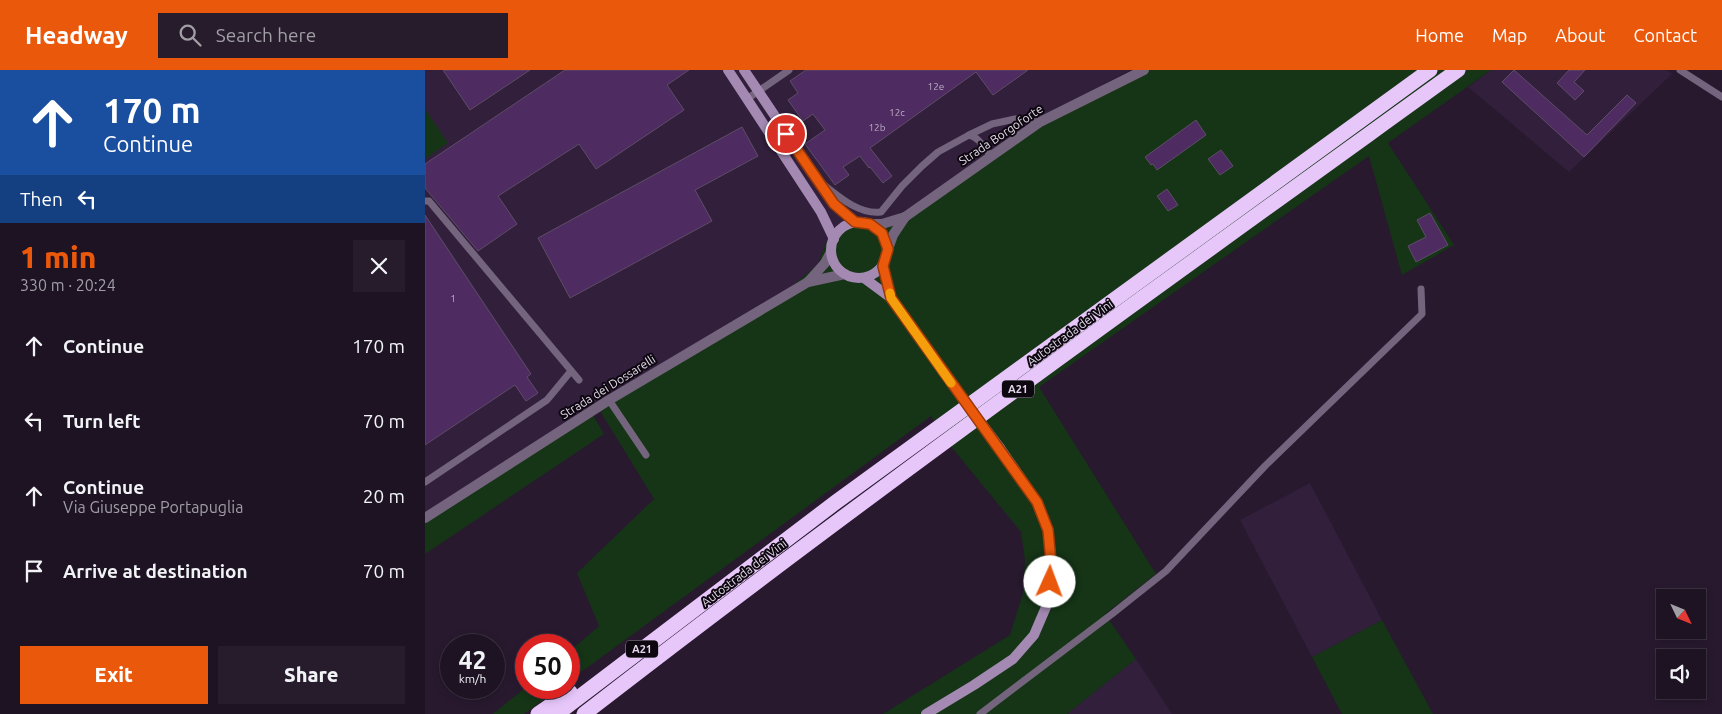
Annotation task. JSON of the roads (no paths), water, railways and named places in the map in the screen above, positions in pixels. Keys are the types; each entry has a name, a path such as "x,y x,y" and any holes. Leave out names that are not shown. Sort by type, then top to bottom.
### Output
{"highway":[{"name":"Autostrada dei Vini","path":"557,714 727,583 1108,303 1430,70"},
{"name":"Autostrada dei Vini","path":"584,714 865,500 1458,70"},
{"path":"538,714 567,694 633,642 727,583"}],"main road":[{"path":"728,70 821,212 834,239"},
{"path":"744,70 834,204 855,222 870,224 882,233 888,249 883,266 875,274 864,278 851,277 845,274 835,265 831,252 834,239 843,228 855,222"},
{"path":"883,266 891,298"},
{"path":"864,278 891,298 921,338 943,372 1000,448 1037,502 1048,530 1051,562 1049,600 1034,634 1013,659 926,714"}],"street":[{"name":"Strada Borgoforte","path":"870,224 882,224 905,217 1040,122 1144,70"},
{"name":"Strada Borgoforte","path":"888,249 893,235 905,217"},
{"name":"Strada dei Dossarelli","path":"425,518 609,400 808,282 825,263 831,252"},
{"name":"Strada dei Dossarelli","path":"808,282 845,274"}],"lane":[{"path":"747,99 789,70"},
{"path":"1680,70 1722,97"},
{"path":"818,180 852,205 881,212 921,166 938,152 992,124 1015,119 1040,122"},
{"path":"969,135 975,136 991,156"},
{"path":"425,201 429,201 579,380"},
{"path":"980,714 1113,614 1166,571 1265,466 1423,314 1421,289"},
{"path":"425,482 547,400 571,371"},
{"path":"609,400 646,455"}]}
